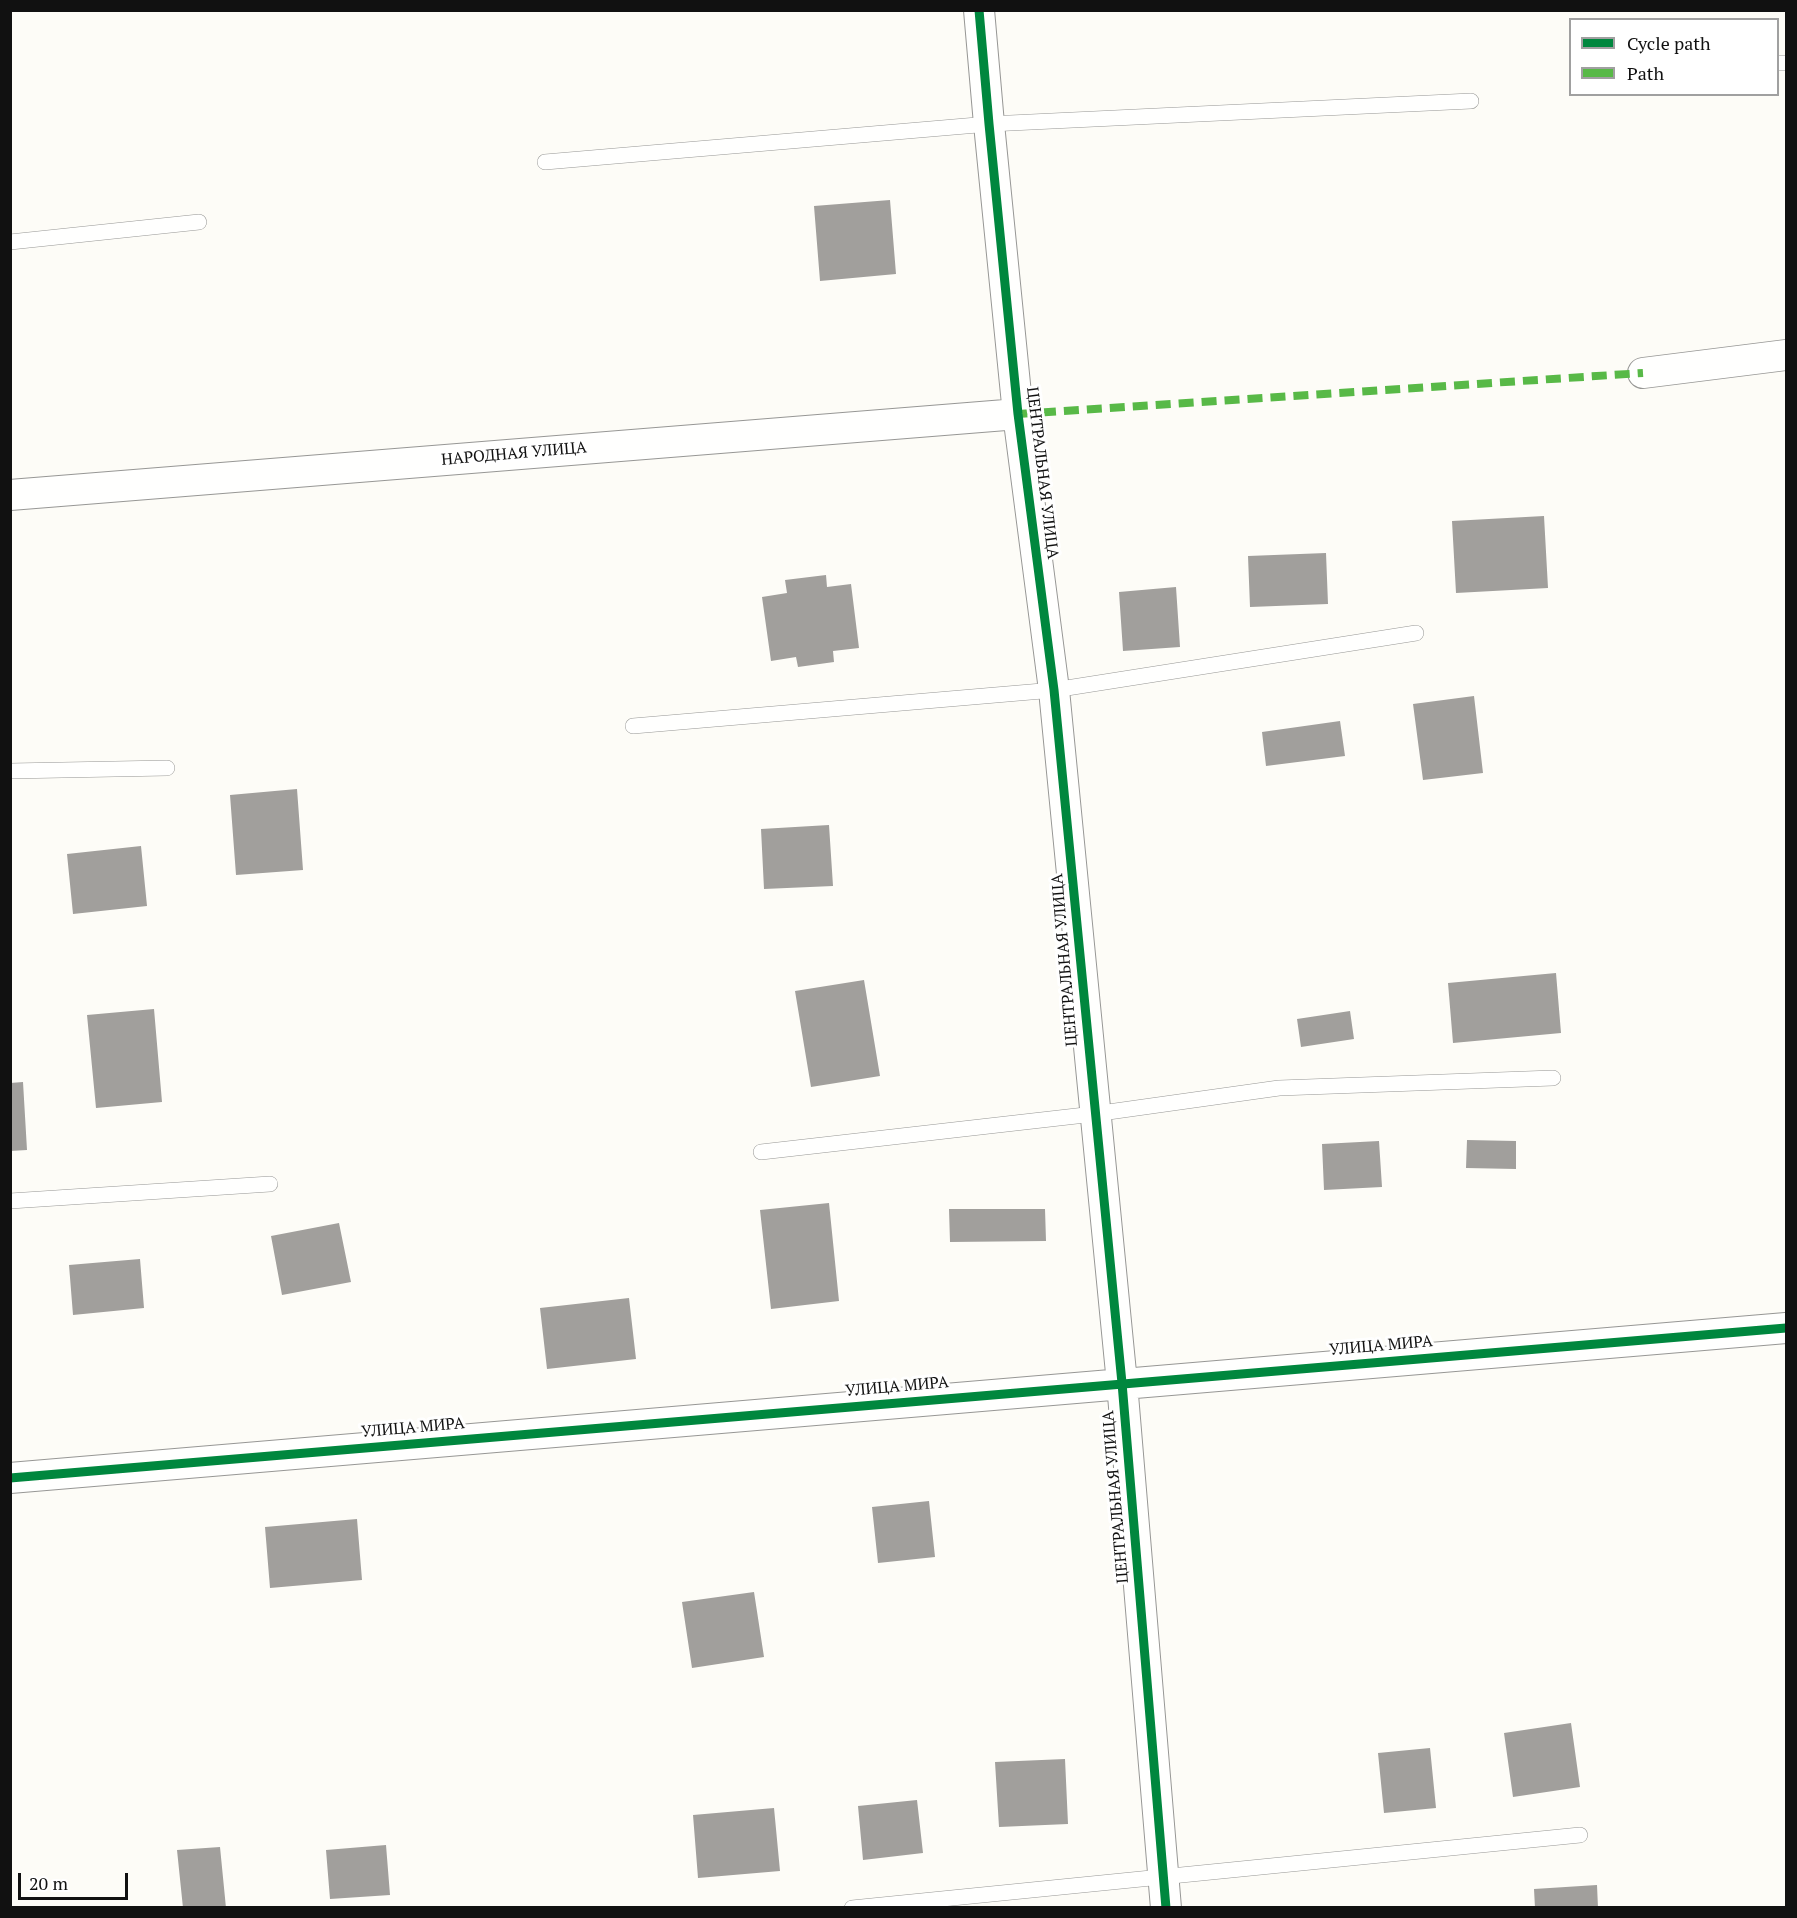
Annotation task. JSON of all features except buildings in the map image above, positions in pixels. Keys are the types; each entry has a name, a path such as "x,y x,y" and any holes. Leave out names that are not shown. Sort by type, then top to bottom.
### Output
{"street":[{"name":"ЦЕНТРАЛЬНАЯ УЛИЦА","path":"979,10 988,124 1018,414 1054,690 1122,1383 1166,1908"},
{"path":"1642,373 1786,355"},
{"name":"НАРОДНАЯ УЛИЦА","path":"10,495 1018,414"},
{"name":"УЛИЦА МИРА","path":"10,1478 1786,1328"}],"lane":[{"path":"545,162 988,124 1471,101"},
{"path":"10,242 199,222"},
{"path":"633,726 1054,690 1416,633"},
{"path":"10,771 167,768"},
{"path":"761,1152 1094,1114 1279,1088 1553,1078"},
{"path":"10,1201 270,1184"},
{"path":"852,1908 1580,1835"}],"marked path":[{"path":"1018,414 1643,373"}],"cycle path":[{"path":"979,10 1018,414 1054,690 1122,1383 1166,1908"},
{"path":"10,1478 1786,1328"}]}
